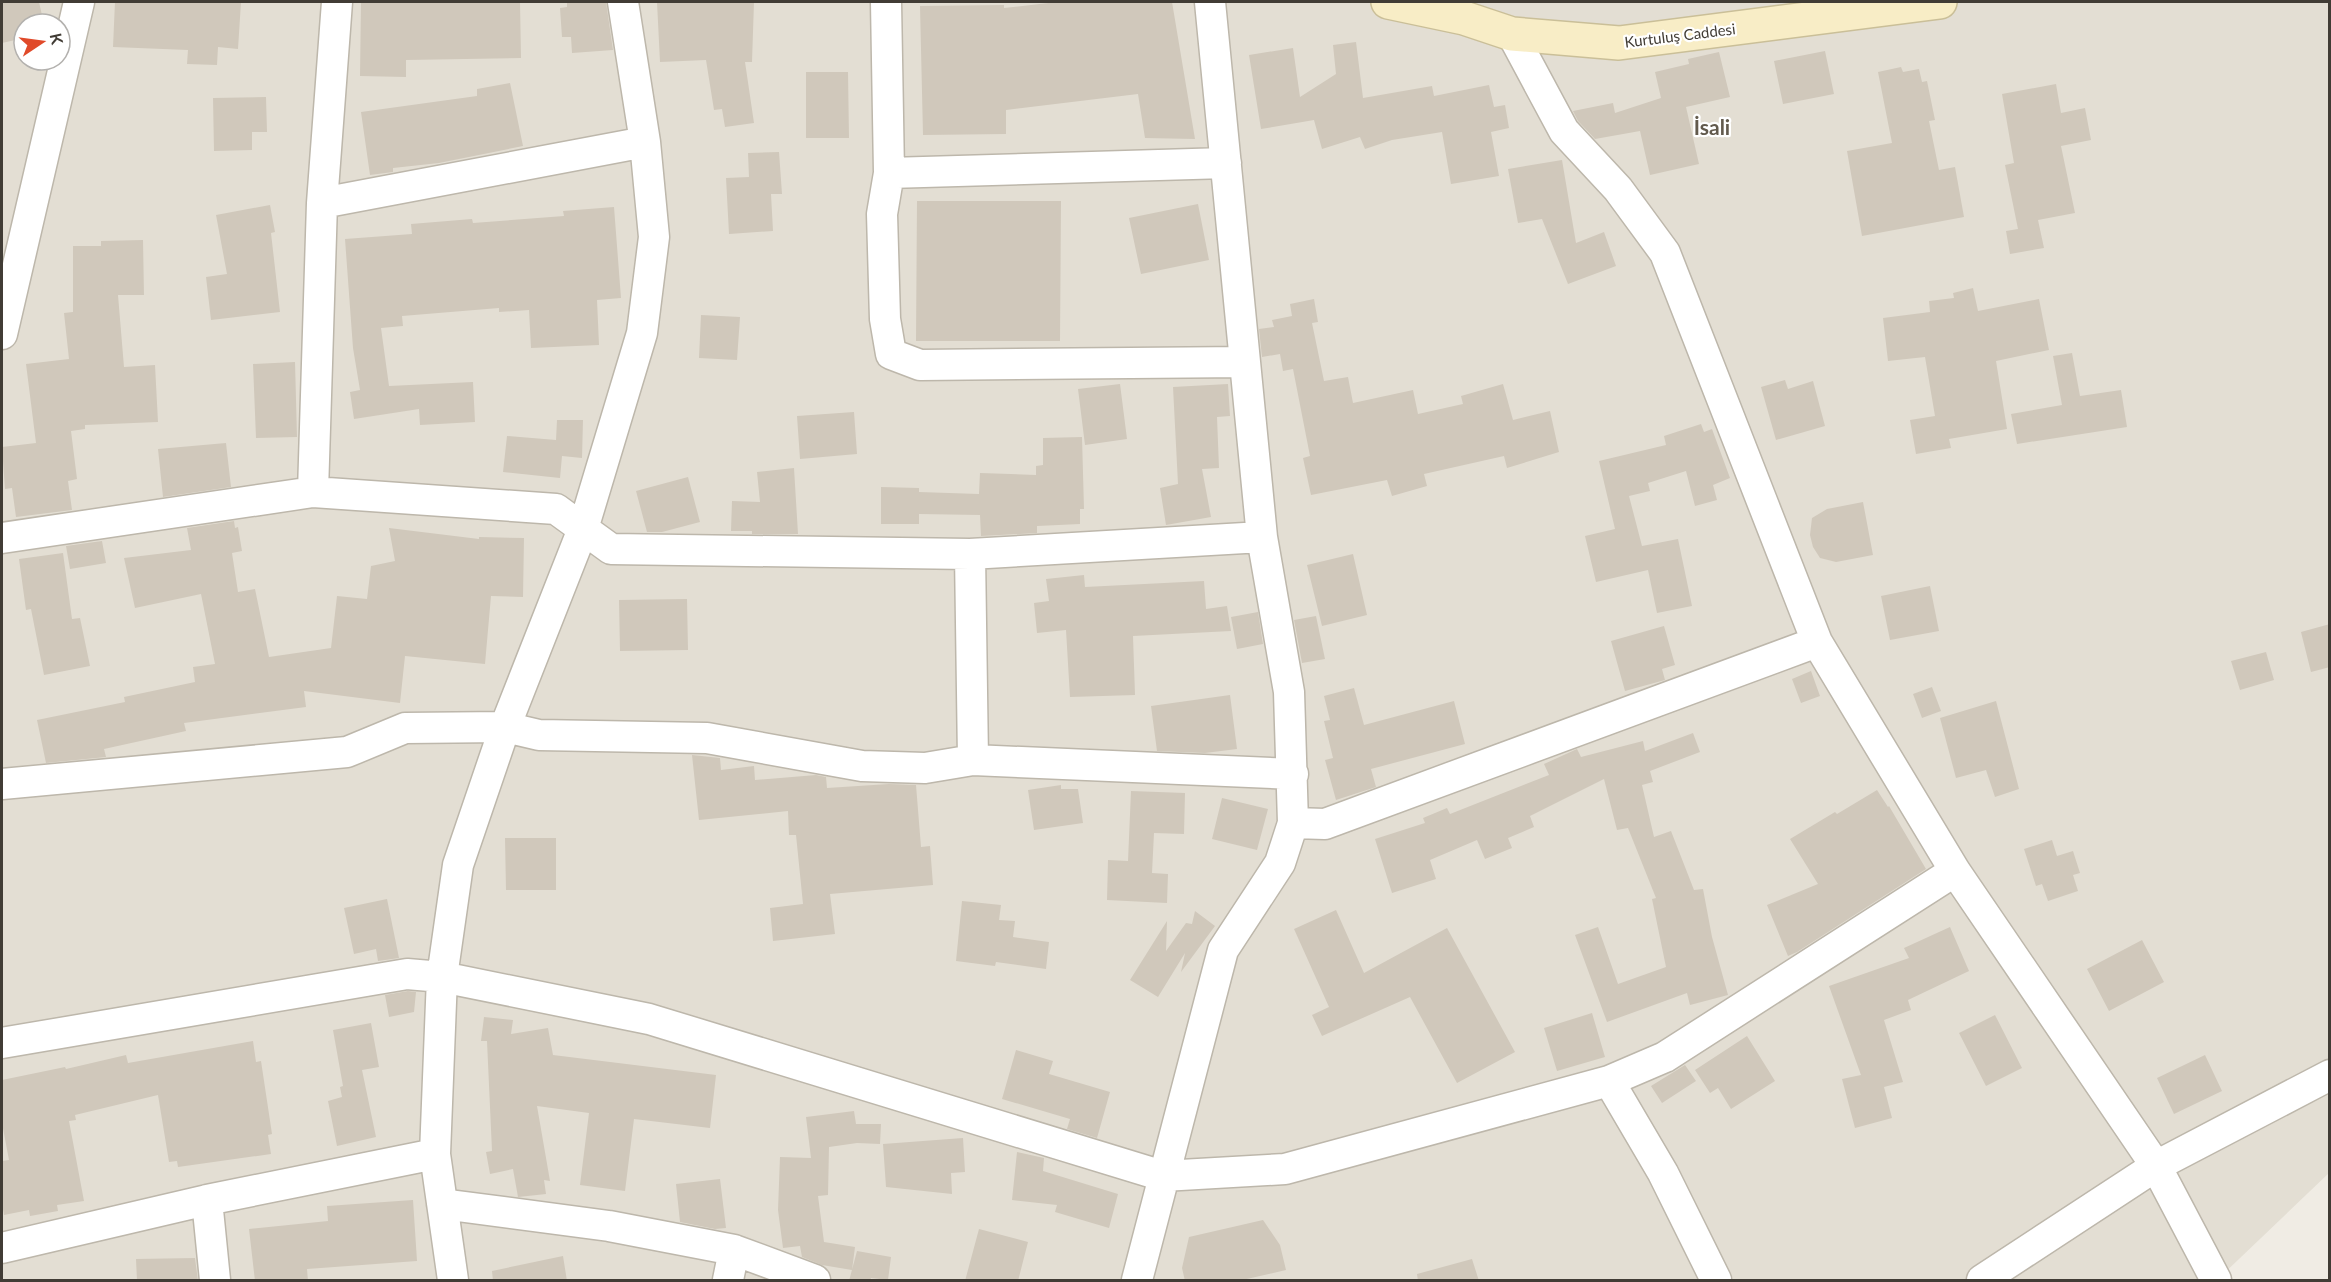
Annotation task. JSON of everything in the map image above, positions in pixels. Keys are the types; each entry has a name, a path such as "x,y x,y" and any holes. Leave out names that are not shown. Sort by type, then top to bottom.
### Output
{"main road":[{"name":"Kurtuluş Caddesi","path":"1388,2 1465,10 1512,34 1619,43 1792,11 1940,2"}],"street":[{"path":"2,334 79,2"},
{"path":"313,492 322,203 337,2"},
{"path":"453,1281 435,1154 442,977 458,865 505,727 583,529 642,333 654,237 645,142 623,2"},
{"path":"886,2 889,173 882,214 885,318 891,354 920,365 1245,362"},
{"path":"1137,1281 1223,950 1280,863 1293,823 1289,692 1262,537 1210,2"},
{"path":"1512,34 1564,131 1618,189 1665,253 1816,642 1955,871 2156,1166 2216,1281"},
{"path":"322,203 645,142"},
{"path":"889,173 1226,163"},
{"path":"2,538 313,492 556,508 611,549 970,554 1262,537"},
{"path":"970,554 973,759"},
{"path":"1293,823 1325,824 1816,642"},
{"path":"2,784 347,752 405,728 505,727 539,735 707,738 862,766 925,768 973,759 1293,774"},
{"path":"2,1043 407,974 442,977 649,1019 1163,1176 1285,1169 1609,1081 1665,1058 1955,871"},
{"path":"1982,1281 2156,1166 2330,1075"},
{"path":"1609,1081 1663,1173 1716,1281"},
{"path":"2,1248 207,1200 435,1154"},
{"path":"207,1200 215,1281"},
{"path":"442,1204 609,1226 734,1250 815,1281"},
{"path":"728,1281 734,1250"}],"shaded area":[{"path":"2,2 2329,2 2329,1173 2217,1280 2,1280"}],"building":[{"path":"2,2 39,2 41,12 12,12 12,41 2,43"},
{"path":"115,2 241,2 238,49 218,47 217,65 187,64 188,50 113,47"},
{"path":"361,2 520,2 521,58 406,60 406,77 360,76"},
{"path":"567,2 606,2 613,50 572,53 571,37 562,37 560,8 567,7"},
{"path":"657,2 754,2 752,62 745,62 754,123 725,127 722,109 714,110 706,60 660,62"},
{"path":"1057,2 1172,2 1195,139 1145,138 1138,94 1006,110 1006,134 923,135 920,6 1004,5 1004,8"},
{"path":"1356,42 1363,98 1432,86 1434,96 1489,85 1494,107 1505,105 1509,128 1491,132 1499,176 1451,184 1442,132 1392,140 1365,149 1360,137 1322,149 1314,120 1261,129 1249,55 1293,48 1300,97 1336,74 1333,45"},
{"path":"1825,51 1834,94 1783,104 1774,61"},
{"path":"1719,52 1730,97 1686,107 1699,164 1650,175 1640,131 1595,139 1578,121 1573,111 1613,103 1615,113 1661,98 1655,72 1689,64 1688,59"},
{"path":"1901,67 1903,72 1919,69 1922,82 1927,81 1935,120 1929,121 1939,170 1955,167 1964,217 1862,236 1847,151 1892,143 1878,72"},
{"path":"806,72 848,72 849,138 806,138"},
{"path":"510,83 523,146 439,163 393,168 393,172 370,175 361,112 477,96 477,89"},
{"path":"2056,84 2061,113 2085,108 2091,140 2061,146 2075,213 2038,220 2044,248 2010,254 2006,231 2018,229 2005,165 2014,163 2002,94"},
{"path":"266,97 267,132 252,132 252,150 214,151 213,98"},
{"path":"779,152 782,194 771,194 773,231 729,234 726,178 749,177 748,153"},
{"path":"1562,160 1576,243 1604,232 1616,266 1568,284 1542,219 1518,223 1508,169"},
{"path":"917,201 1061,201 1060,341 916,341"},
{"path":"1198,204 1209,260 1141,274 1129,218"},
{"path":"270,205 275,232 271,233 280,312 211,320 206,277 227,274 216,215"},
{"path":"614,207 621,298 597,300 599,345 531,348 529,310 499,312 499,308 402,316 403,326 381,328 389,386 473,382 475,422 420,425 419,409 354,419 350,392 360,390 353,348 345,239 412,234 411,224 472,219 473,223 564,216 563,211"},
{"path":"143,240 144,295 118,295 124,367 155,365 158,422 85,425 85,429 71,431 77,479 68,481 72,510 16,517 12,488 5,489 2,447 36,443 26,364 69,359 64,313 73,312 73,246 101,246 101,241"},
{"path":"1973,288 1978,311 2039,299 2049,350 1996,361 2007,429 1949,439 1951,448 1916,454 1910,420 1935,416 1925,357 1888,361 1883,318 1930,312 1929,301 1954,298 1953,293"},
{"path":"1314,299 1318,322 1312,323 1324,381 1348,377 1353,403 1413,390 1418,414 1463,404 1461,396 1503,384 1513,420 1550,411 1559,452 1507,468 1504,456 1424,474 1427,486 1392,496 1387,480 1311,495 1303,458 1310,456 1293,369 1283,371 1280,354 1262,357 1259,329 1274,327 1272,320 1292,316 1290,304"},
{"path":"701,315 740,317 737,360 699,358"},
{"path":"2072,353 2080,396 2121,390 2127,427 2017,444 2011,414 2062,405 2053,356"},
{"path":"295,362 297,437 256,438 253,364"},
{"path":"1785,380 1788,389 1813,381 1825,426 1776,440 1761,387"},
{"path":"1120,384 1127,439 1085,445 1078,389"},
{"path":"1228,384 1230,416 1217,417 1219,468 1202,469 1211,517 1166,525 1160,488 1178,484 1173,387"},
{"path":"854,412 857,454 800,459 797,416"},
{"path":"557,420 583,420 582,458 562,456 560,478 503,472 507,436 556,440"},
{"path":"1701,424 1704,432 1712,429 1730,478 1713,485 1717,500 1695,506 1686,471 1648,483 1650,491 1629,496 1642,546 1678,539 1692,606 1657,613 1648,570 1596,582 1585,536 1615,529 1599,461 1666,445 1664,436"},
{"path":"1082,437 1084,509 1080,509 1080,524 1037,526 1037,533 981,536 980,515 919,514 919,524 881,524 881,487 919,488 919,492 979,494 980,473 1036,475 1036,466 1043,465 1043,438"},
{"path":"226,443 231,487 163,497 158,449"},
{"path":"794,468 798,534 752,534 752,531 731,531 732,501 760,502 757,472"},
{"path":"688,477 700,522 662,532 647,532 636,491"},
{"path":"1863,502 1873,555 1836,562 1820,558 1813,547 1810,535 1812,518 1827,509"},
{"path":"234,521 235,528 238,527 242,551 232,553 238,592 255,589 269,657 331,648 337,596 367,599 371,566 395,561 389,528 479,539 479,537 524,538 523,597 491,596 485,664 405,656 400,703 304,691 306,707 184,723 186,731 104,749 106,757 46,763 37,720 125,702 124,697 195,682 193,667 215,664 201,594 135,608 124,558 191,550 187,528"},
{"path":"102,541 106,563 70,569 66,546"},
{"path":"63,553 72,619 80,618 90,666 44,675 31,609 26,610 19,559"},
{"path":"1353,554 1367,615 1322,626 1307,565"},
{"path":"1084,575 1085,587 1204,581 1206,609 1227,606 1231,631 1133,636 1135,695 1070,697 1066,630 1037,633 1034,603 1049,601 1046,579"},
{"path":"1930,586 1939,631 1890,640 1881,596"},
{"path":"687,599 688,650 620,651 619,600"},
{"path":"1258,612 1263,644 1237,649 1231,617"},
{"path":"1316,616 1325,659 1302,663 1294,620"},
{"path":"2330,624 2330,667 2311,672 2301,632"},
{"path":"1664,626 1675,665 1662,669 1665,680 1625,691 1611,641"},
{"path":"2266,652 2274,680 2240,690 2231,661"},
{"path":"1811,671 1820,696 1801,703 1792,679"},
{"path":"1932,687 1941,711 1922,718 1913,694"},
{"path":"1354,688 1364,725 1454,701 1465,744 1371,769 1376,787 1336,800 1325,760 1333,758 1324,721 1330,720 1324,696"},
{"path":"1230,695 1237,749 1205,753 1157,751 1151,706"},
{"path":"1996,701 2019,789 1995,797 1986,770 1956,778 1940,718"},
{"path":"1693,733 1700,752 1650,771 1653,782 1642,785 1654,837 1671,831 1694,890 1703,889 1712,937 1728,995 1690,1005 1687,993 1607,1022 1575,935 1598,927 1618,984 1666,967 1652,899 1656,898 1628,828 1617,830 1604,779 1530,816 1534,827 1508,838 1512,848 1485,859 1477,840 1430,860 1436,879 1392,893 1375,839 1425,823 1423,818 1447,808 1450,814 1549,775 1544,764 1577,749 1581,757 1643,741 1645,751"},
{"path":"692,755 720,758 721,770 754,766 755,780 816,775 826,777 827,788 889,784 916,785 921,847 930,846 933,885 830,894 835,934 773,941 770,908 803,904 796,835 789,835 788,811 699,820"},
{"path":"1061,785 1061,789 1078,789 1083,823 1034,830 1028,790"},
{"path":"1877,790 1926,869 1788,956 1767,905 1818,884 1790,839"},
{"path":"1131,791 1185,793 1184,834 1154,833 1152,873 1168,874 1167,903 1107,900 1108,860 1128,861"},
{"path":"1222,798 1268,809 1257,850 1212,839"},
{"path":"505,838 556,838 556,890 506,890"},
{"path":"2052,840 2057,856 2073,851 2080,873 2073,875 2078,891 2048,901 2042,884 2036,886 2024,849"},
{"path":"387,899 399,958 378,961 376,949 354,954 344,908"},
{"path":"962,901 1001,905 999,920 1015,921 1013,937 1049,942 1046,969 996,962 995,966 956,961"},
{"path":"1336,910 1364,973 1447,928 1515,1052 1457,1083 1410,997 1322,1036 1312,1015 1329,1007 1294,929"},
{"path":"1195,911 1215,926 1181,972 1185,953 1158,997 1130,980 1167,921 1166,951 1186,923 1192,924"},
{"path":"1950,927 1969,971 1908,1000 1911,1010 1884,1020 1903,1082 1884,1087 1892,1118 1855,1128 1842,1079 1861,1075 1829,986 1909,958 1904,948"},
{"path":"2142,940 2164,982 2109,1011 2087,969"},
{"path":"416,992 414,1012 389,1017 385,995"},
{"path":"1592,1013 1605,1057 1557,1071 1544,1028"},
{"path":"1995,1015 2022,1068 1986,1086 1959,1033"},
{"path":"484,1017 513,1020 511,1034 548,1028 553,1055 716,1075 710,1128 634,1119 625,1191 580,1185 589,1113 537,1106 550,1181 544,1180 546,1194 518,1197 513,1169 490,1174 486,1152 492,1151 487,1041 481,1041"},
{"path":"371,1023 379,1067 362,1070 376,1137 337,1146 328,1101 342,1097 340,1087 343,1086 333,1030"},
{"path":"1747,1036 1775,1081 1731,1109 1718,1088 1710,1093 1695,1070"},
{"path":"253,1041 256,1062 261,1061 272,1134 268,1135 271,1154 178,1167 177,1161 169,1162 158,1095 75,1115 76,1120 69,1121 84,1201 57,1205 58,1211 30,1216 29,1210 4,1215 2,1161 9,1160 2,1123 2,1080 65,1067 66,1069 126,1055 128,1063"},
{"path":"1016,1050 1053,1061 1049,1074 1110,1092 1097,1138 1067,1129 1070,1119 1002,1099"},
{"path":"2205,1055 2222,1091 2174,1114 2157,1078"},
{"path":"1685,1065 1696,1081 1662,1103 1651,1086"},
{"path":"854,1111 856,1124 881,1124 880,1144 857,1143 829,1147 828,1195 818,1196 824,1242 855,1247 852,1270 822,1265 802,1257 800,1246 783,1248 778,1210 780,1157 811,1158 806,1117"},
{"path":"963,1138 965,1172 951,1173 952,1194 886,1187 883,1144"},
{"path":"1017,1152 1044,1158 1043,1171 1118,1194 1109,1228 1055,1212 1057,1205 1012,1200"},
{"path":"720,1179 726,1228 715,1229 680,1222 676,1184"},
{"path":"413,1200 417,1261 307,1269 308,1281 255,1281 249,1229 328,1221 327,1206"},
{"path":"1263,1220 1280,1245 1286,1270 1238,1281 1185,1281 1182,1268 1189,1237"},
{"path":"979,1229 1028,1242 1018,1281 965,1281"},
{"path":"857,1251 891,1257 888,1280 871,1278 870,1281 849,1281"},
{"path":"563,1256 567,1281 493,1281 492,1271"},
{"path":"195,1258 198,1281 137,1281 136,1259"},
{"path":"1472,1259 1479,1281 1418,1281 1417,1274"}],"district":[{"name":"İsali","path":"1712,126"}]}
